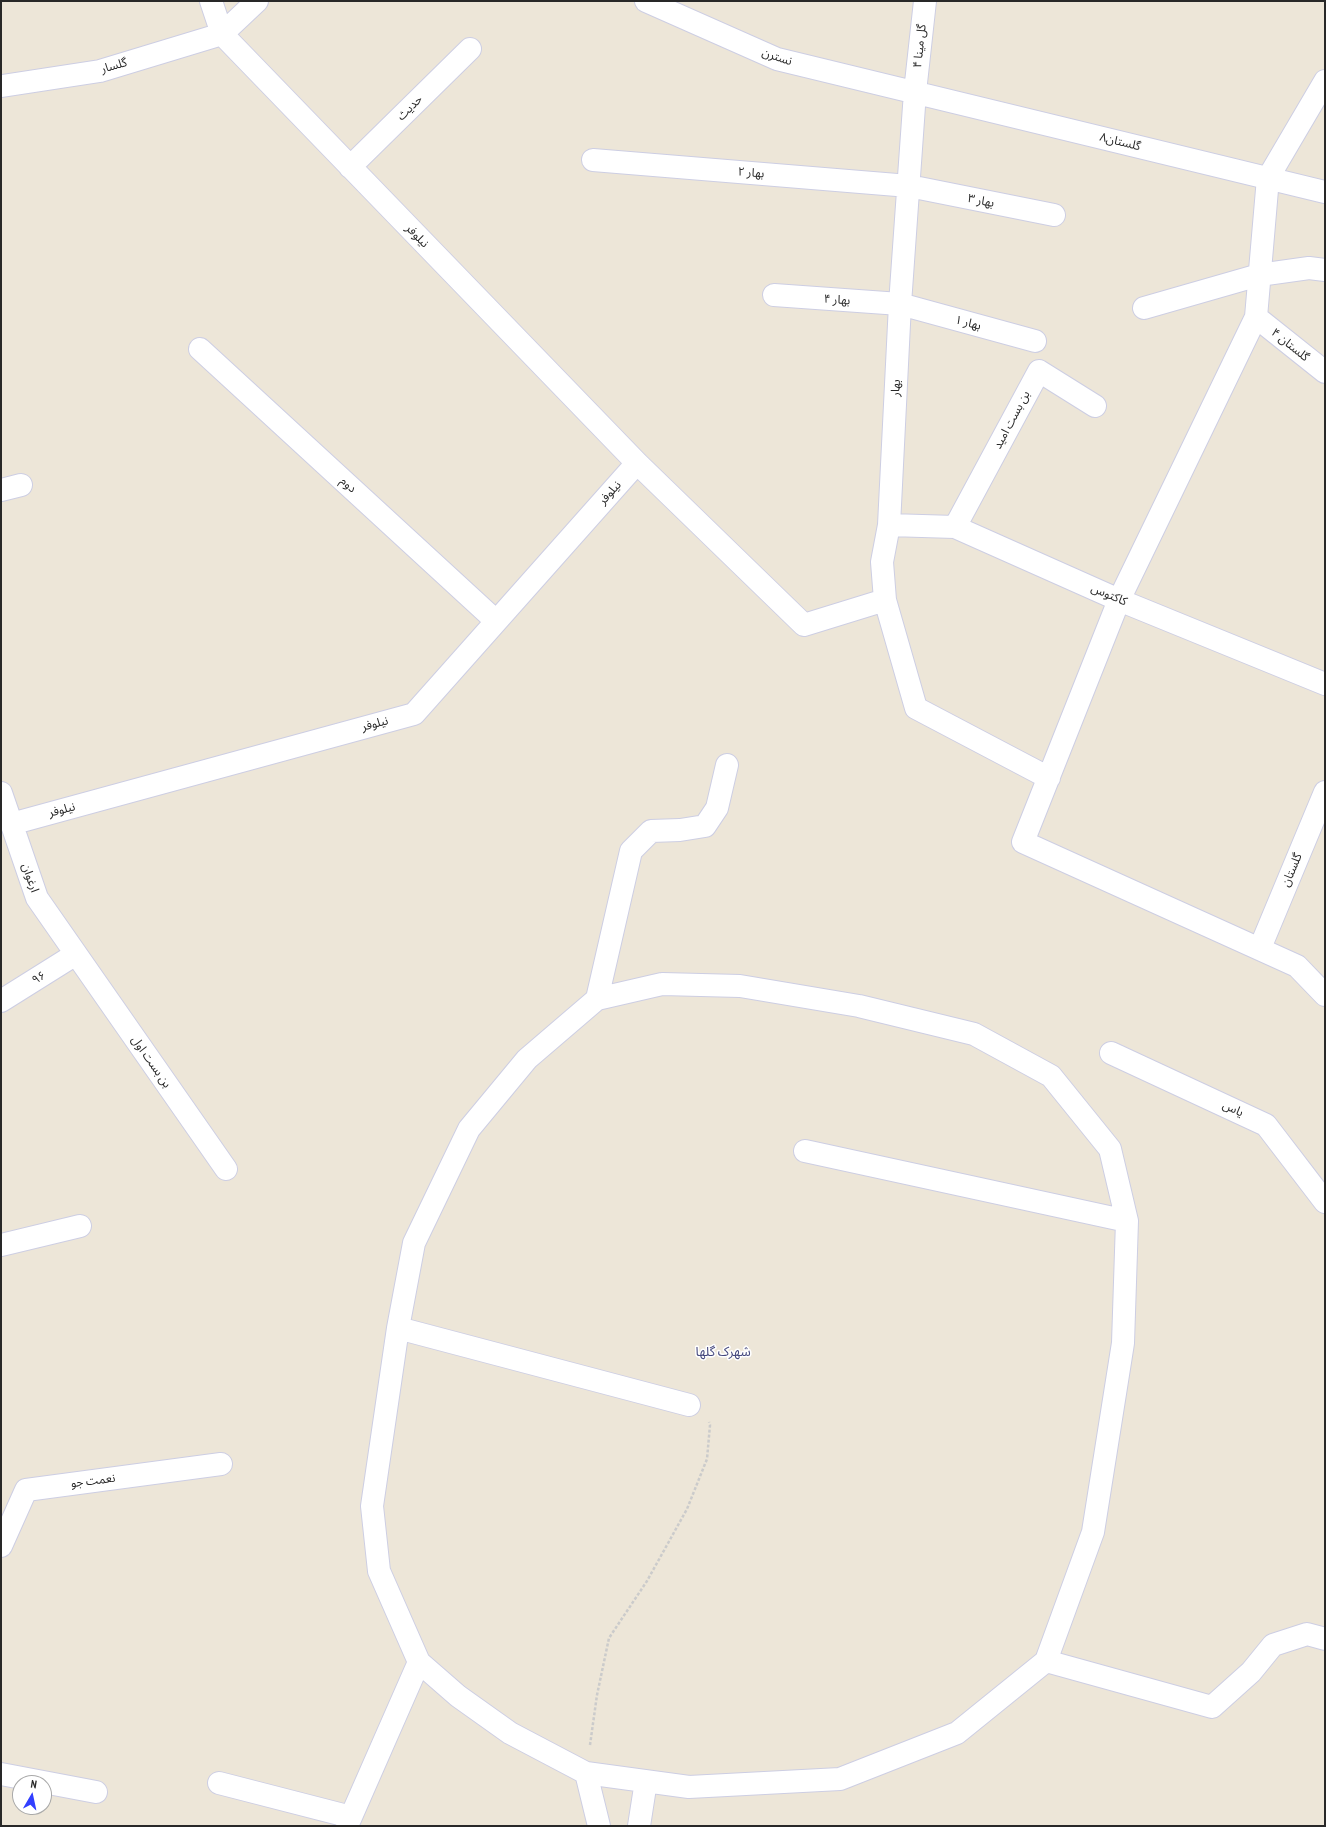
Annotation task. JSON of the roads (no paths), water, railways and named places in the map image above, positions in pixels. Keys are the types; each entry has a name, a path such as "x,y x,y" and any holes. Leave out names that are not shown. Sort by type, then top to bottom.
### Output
{"street":[{"name":"نیلوفر","path":"211,1 222,34 637,463 804,625 885,600"},
{"path":"222,34 257,1"},
{"name":"نسترن","path":"646,1 777,59 915,92"},
{"name":"گل مینا ۴","path":"915,92 925,1"},
{"name":"گلسار","path":"2,86 100,71 222,34"},
{"name":"حدیث","path":"350,167 470,49"},
{"path":"1325,81 1268,178 1256,317 1119,600 1024,842 1297,966 1325,995"},
{"name":"گلستان۸","path":"915,92 1325,192"},
{"name":"بهار","path":"915,92 900,304 889,525 882,562 885,600 916,708 1049,778"},
{"name":"بهار ۲","path":"593,160 908,186"},
{"name":"بهار ۳","path":"908,186 1054,215"},
{"path":"1144,308 1259,275 1309,268 1325,270"},
{"name":"بهار ۴","path":"774,295 900,304"},
{"name":"بهار ۱","path":"900,304 1035,341"},
{"name":"گلستان ۴","path":"1256,317 1325,372"},
{"name":"دوم","path":"200,349 496,621"},
{"name":"بن بست امید","path":"955,527 1039,371 1094,406"},
{"name":"نیلوفر","path":"12,824 414,714 637,463"},
{"name":"کاکتوس","path":"889,525 955,527 1119,600 1325,684"},
{"path":"597,999 631,851 651,831 680,830 705,826 717,808 727,765"},
{"name":"گلستان","path":"1260,948 1325,792"},
{"name":"ارغوان","path":"1,793 37,898 76,954"},
{"name":"۹۶","path":"1,1001 76,954"},
{"name":"بن بست اول","path":"76,954 226,1169"},
{"path":"662,984 740,986 859,1006 974,1034 1051,1076 1056,1082 1110,1149 1127,1221 1123,1343 1093,1532 1046,1662 957,1733 840,1779 689,1787 586,1773 510,1733 458,1696 419,1662 379,1571 372,1506 398,1328 414,1243 469,1128 527,1059 597,999 662,984"},
{"name":"یاس","path":"1111,1053 1266,1125 1325,1202"},
{"path":"805,1151 1127,1221"},
{"path":"1,1245 80,1226"},
{"path":"398,1328 689,1405"},
{"name":"نعمت جو","path":"1,1546 26,1490 221,1464"},
{"path":"1046,1662 1212,1707 1251,1672 1273,1645 1307,1634 1325,1639"},
{"path":"219,1783 349,1822 419,1662"},
{"path":"586,1773 598,1826"},
{"path":"1,1774 96,1792"},
{"path":"639,1826 646,1781"}],"district":[{"name":"شهرک گلها","path":"723,1352"}]}
